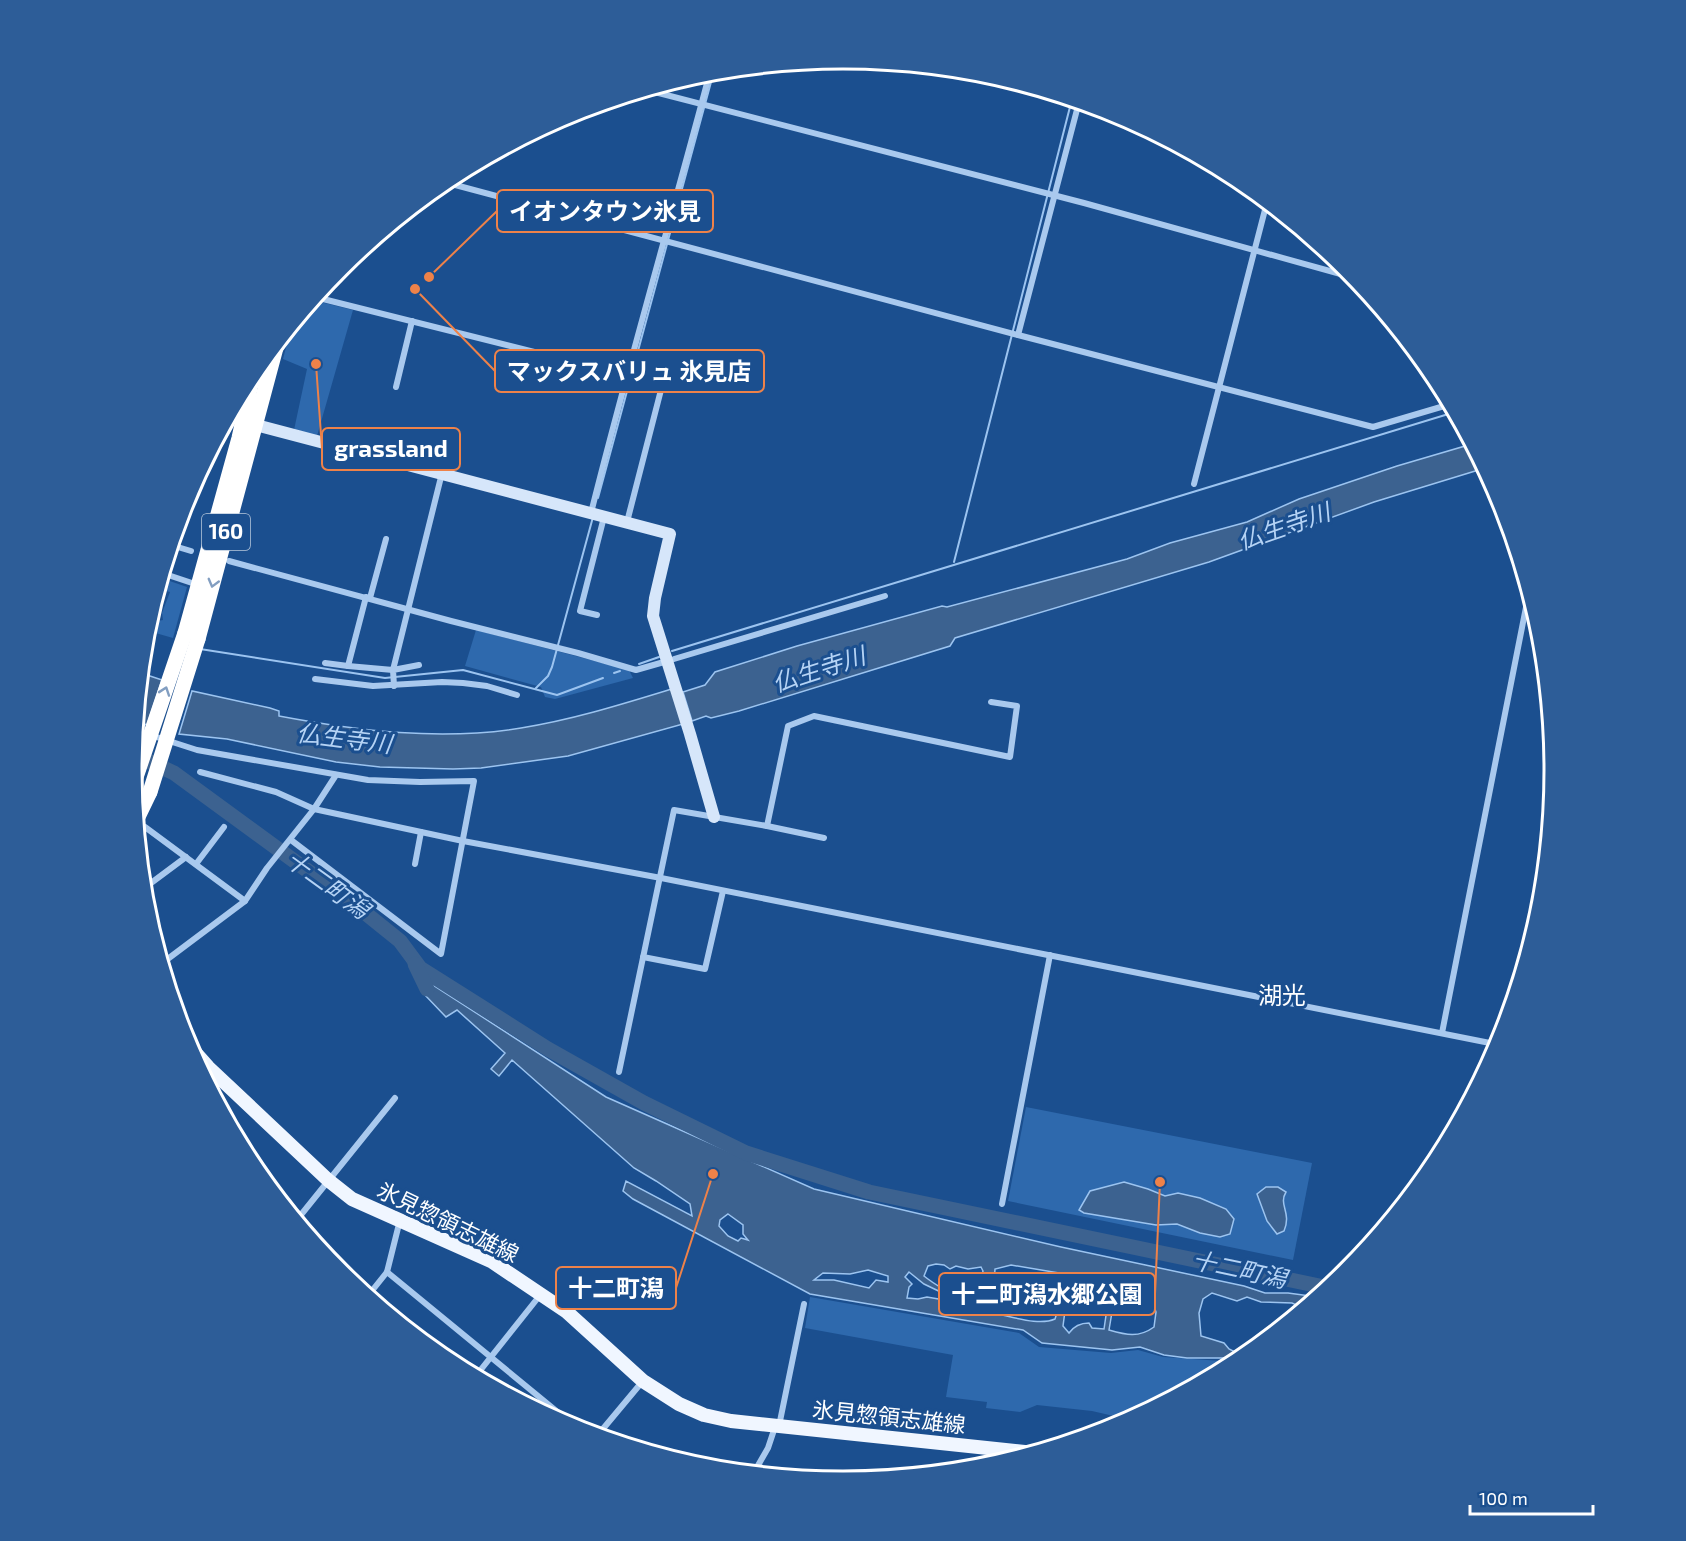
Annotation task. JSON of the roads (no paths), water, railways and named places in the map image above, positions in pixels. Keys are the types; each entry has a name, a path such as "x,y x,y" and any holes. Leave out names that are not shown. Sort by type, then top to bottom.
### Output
{"highway":[{"name":"160","path":"141,765 192,636 199,585 242,421 261,380"},
{"name":"160","path":"143,817 192,636 247,402"}],"main road":[{"name":"氷見惣領志雄線","path":"207,1066 328,1180 352,1199 491,1261 542,1293 567,1312 643,1381 679,1404 731,1421 1013,1451"}],"street":[{"path":"590,514 707,82"},
{"path":"660,93 1054,195 1339,274"},
{"path":"1018,335 1077,109"},
{"path":"456,185 1373,427 1442,407"},
{"path":"1194,484 1265,210"},
{"path":"324,299 626,375 677,390"},
{"path":"396,387 412,321"},
{"path":"627,523 662,386"},
{"path":"242,421 670,534 653,616 714,817"},
{"path":"394,686 393,670 442,473"},
{"path":"597,615 580,611 604,517"},
{"path":"348,666 386,539"},
{"path":"178,547 191,551"},
{"path":"229,561 578,652 636,670 664,662"},
{"path":"169,575 199,585"},
{"path":"674,659 885,596"},
{"path":"1442,1033 1526,609"},
{"path":"325,663 393,670 419,665"},
{"path":"315,679 373,686 464,683 486,686 517,695"},
{"path":"767,826 788,726 814,716 1010,757 1017,706 991,702"},
{"path":"143,732 197,750 368,780 474,781 441,954 291,840"},
{"path":"200,772 276,792 315,809 463,841 661,878 1489,1043"},
{"path":"167,959 245,901 267,868 315,809 336,775"},
{"path":"619,1072 674,810 824,838"},
{"path":"144,826 245,901"},
{"path":"196,864 224,827"},
{"path":"415,864 421,832"},
{"path":"151,883 186,856"},
{"path":"644,957 705,969 723,891"},
{"path":"1002,1204 1050,955"},
{"path":"301,1215 395,1098"},
{"path":"372,1290 387,1272 400,1220"},
{"path":"387,1272 556,1411"},
{"path":"480,1371 542,1293"},
{"path":"757,1467 777,1427 804,1304"},
{"path":"603,1429 643,1381"}],"water":[{"name":"仏生寺川","path":"1465,446 1477,471 1374,502 1209,562 955,638 950,646 739,711 711,718 706,716 692,721 683,692 705,685 715,672 797,646 942,606 947,607 1127,559 1170,543 1247,522 1299,499"},
{"path":"149,676 162,680 147,725 143,724"},
{"name":"仏生寺川","path":"672,689 683,724 568,756 481,768 380,767 336,762 227,739 179,734 192,691 270,708 279,711 279,716 339,726 430,734 461,734 491,732 559,721"},
{"name":"十二町潟","path":"430,983 606,1097 814,1189 1061,1247 1244,1286 1265,1293 1308,1296 1297,1305 1261,1302 1247,1297 1237,1301 1212,1293 1203,1299 1199,1313 1201,1336 1224,1343 1235,1352 1226,1358 1164,1355 1140,1347 1112,1350 1042,1343 1023,1330 810,1294 633,1199 623,1191 626,1181 692,1216 690,1204 634,1168 512,1060 499,1076 491,1069 505,1053 457,1010 446,1017 423,993","holes":["728,1214 743,1225 743,1234 748,1240 741,1238 738,1241 728,1236 719,1226 720,1220","944,1265 950,1269 956,1266 968,1269 981,1267 983,1271 976,1288 962,1301 924,1276 928,1266","1011,1265 1059,1273 1065,1277 1066,1285 1055,1319 1042,1322 997,1314 993,1309 974,1302 985,1285 994,1283 995,1269","868,1270 888,1276 888,1282 876,1280 869,1288 834,1280 814,1280 823,1273 850,1274","909,1272 924,1284 956,1302 927,1297 907,1298 909,1287 912,1284 905,1277","1077,1277 1107,1284 1109,1295 1104,1329 1092,1328 1089,1323 1086,1323 1080,1324 1069,1333 1063,1326 1065,1311 1070,1304 1069,1296","1112,1292 1140,1292 1150,1295 1156,1312 1154,1327 1143,1333 1132,1334 1109,1330 1114,1300"]},
{"path":"1124,1182 1165,1196 1178,1193 1200,1198 1226,1209 1234,1219 1230,1234 1220,1237 1200,1233 1177,1224 1156,1225 1084,1213 1079,1210 1090,1191"},
{"path":"1266,1187 1278,1187 1286,1192 1283,1201 1286,1224 1284,1231 1277,1234 1267,1221 1257,1194"}],"waterway":[{"path":"598,498 711,81"},
{"path":"954,562 1070,107"},
{"path":"672,651 1447,414"},
{"path":"535,689 548,676 552,667 593,517"},
{"path":"200,649 385,678 463,670 557,695 603,678"},
{"path":"639,664 659,657"},
{"path":"614,673 620,671"},
{"name":"十二町潟","path":"142,758 174,773 364,912 400,941 420,968 548,1049 644,1103 746,1153 869,1192 1319,1286"},
{"path":"415,964 427,989"}],"place":[{"name":"イオンタウン氷見","path":"429,277"},
{"name":"マックスバリュ 氷見店","path":"415,289"},
{"name":"grassland","path":"316,364"},
{"name":"十二町潟","path":"713,1174"},
{"name":"十二町潟水郷公園","path":"1160,1182"}],"district":[{"name":"湖光","path":"1282,996"}]}
